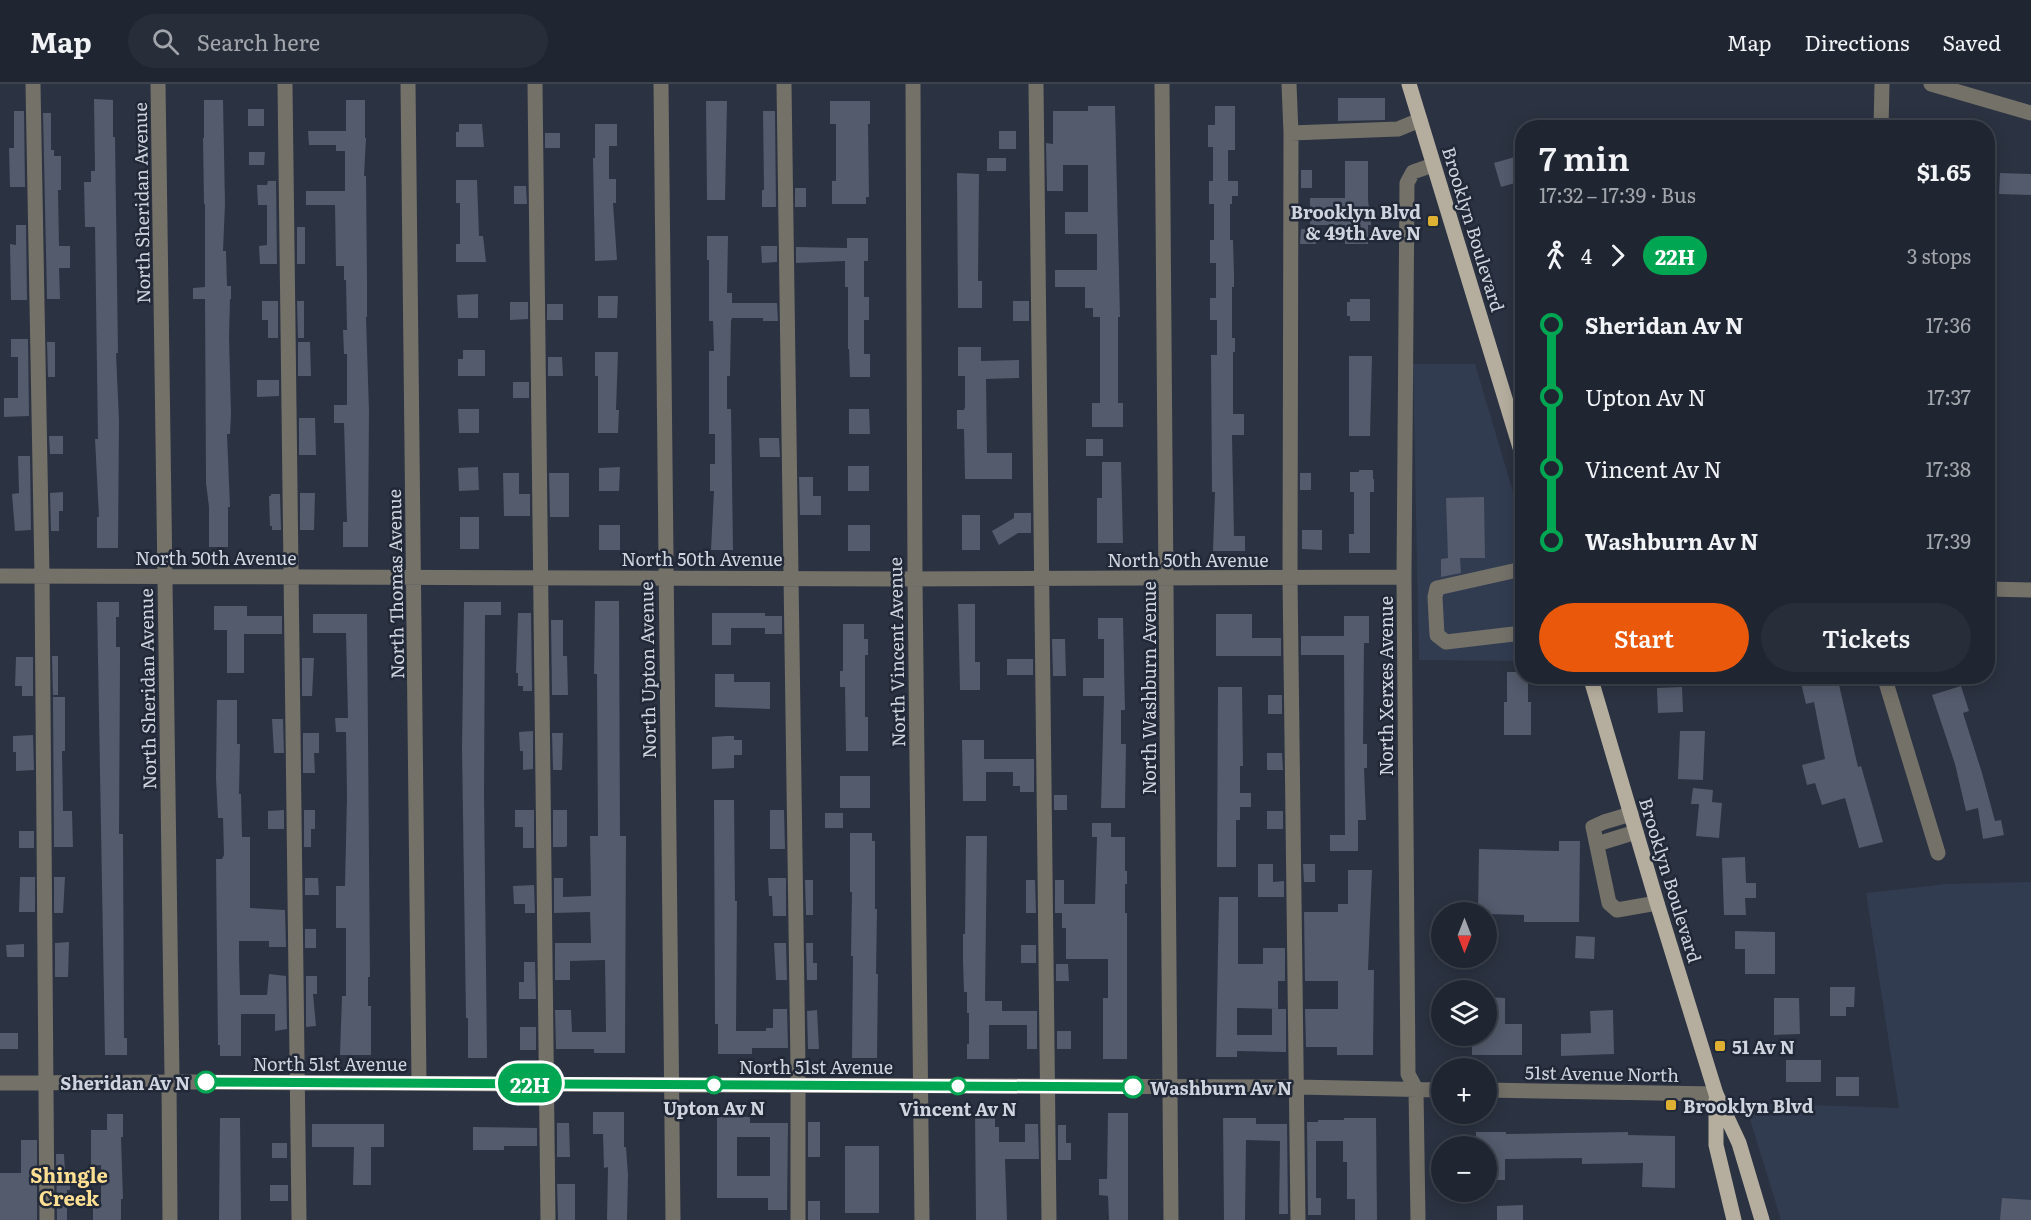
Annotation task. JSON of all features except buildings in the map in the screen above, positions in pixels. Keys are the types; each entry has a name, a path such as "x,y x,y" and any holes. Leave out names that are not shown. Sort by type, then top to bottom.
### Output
{"main road":[{"name":"Brooklyn Boulevard","path":"1409,84 1515,431"},
{"name":"Brooklyn Boulevard","path":"1592,684 1716,1094 1739,1143 1762,1220"},
{"name":"Brooklyn Boulevard","path":"1716,1094 1716,1145 1734,1220"}],"street":[{"path":"33,84 42,576 47,1220"},
{"name":"North Sheridan Avenue","path":"158,84 172,1078 169,1082 170,1220"},
{"path":"285,84 299,1220"},
{"name":"North Thomas Avenue","path":"408,84 419,1083"},
{"path":"535,84 548,1220"},
{"name":"North Upton Avenue","path":"661,84 673,1220"},
{"path":"784,84 798,1220"},
{"name":"North Vincent Avenue","path":"913,84 915,579 922,1220"},
{"path":"1036,84 1049,1220"},
{"name":"North Washburn Avenue","path":"1162,84 1171,1220"},
{"path":"1289,84 1291,133 1290,578 1298,1220"},
{"path":"1881,120 1882,84"},
{"path":"1931,84 2031,113"},
{"path":"1291,133 1398,129 1420,120"},
{"name":"North Xerxes Avenue","path":"1418,1220 1416,1089 1408,1074 1404,577 1407,183 1413,172 1433,165"},
{"path":"1515,571 1437,588 1436,597 1437,634 1446,642 1515,634"},
{"name":"North 50th Avenue","path":"0,576 915,579 1404,577"},
{"path":"1995,589 2031,590"},
{"path":"1886,684 1938,853"},
{"path":"1631,814 1593,827 1609,903 1617,910 1657,903"},
{"path":"1597,844 1636,832"},
{"name":"North 51st Avenue","path":"0,1083 547,1083 1416,1089"},
{"path":"1416,1089 1431,1090"},
{"name":"51st Avenue North","path":"1497,1090 1716,1094"}],"shaded area":[{"path":"1413,364 1475,364 1515,498 1515,661 1419,660"},
{"path":"2031,882 2031,1220 1781,1220 1745,1103 1899,1108 1866,893 1947,884"}],"bus line":[{"name":"22H","path":"206,1082 1133,1087"}],"place":[{"name":"Brooklyn Blvd & 49th Ave N","path":"1433,221"},
{"name":"51 Av N","path":"1720,1046"},
{"name":"Sheridan Av N","path":"206,1082"},
{"name":"Upton Av N","path":"714,1085"},
{"name":"Vincent Av N","path":"958,1086"},
{"name":"Washburn Av N","path":"1133,1087"},
{"name":"Brooklyn Blvd","path":"1671,1105"}],"district":[{"name":"Shingle Creek","path":"69,1186"}]}
